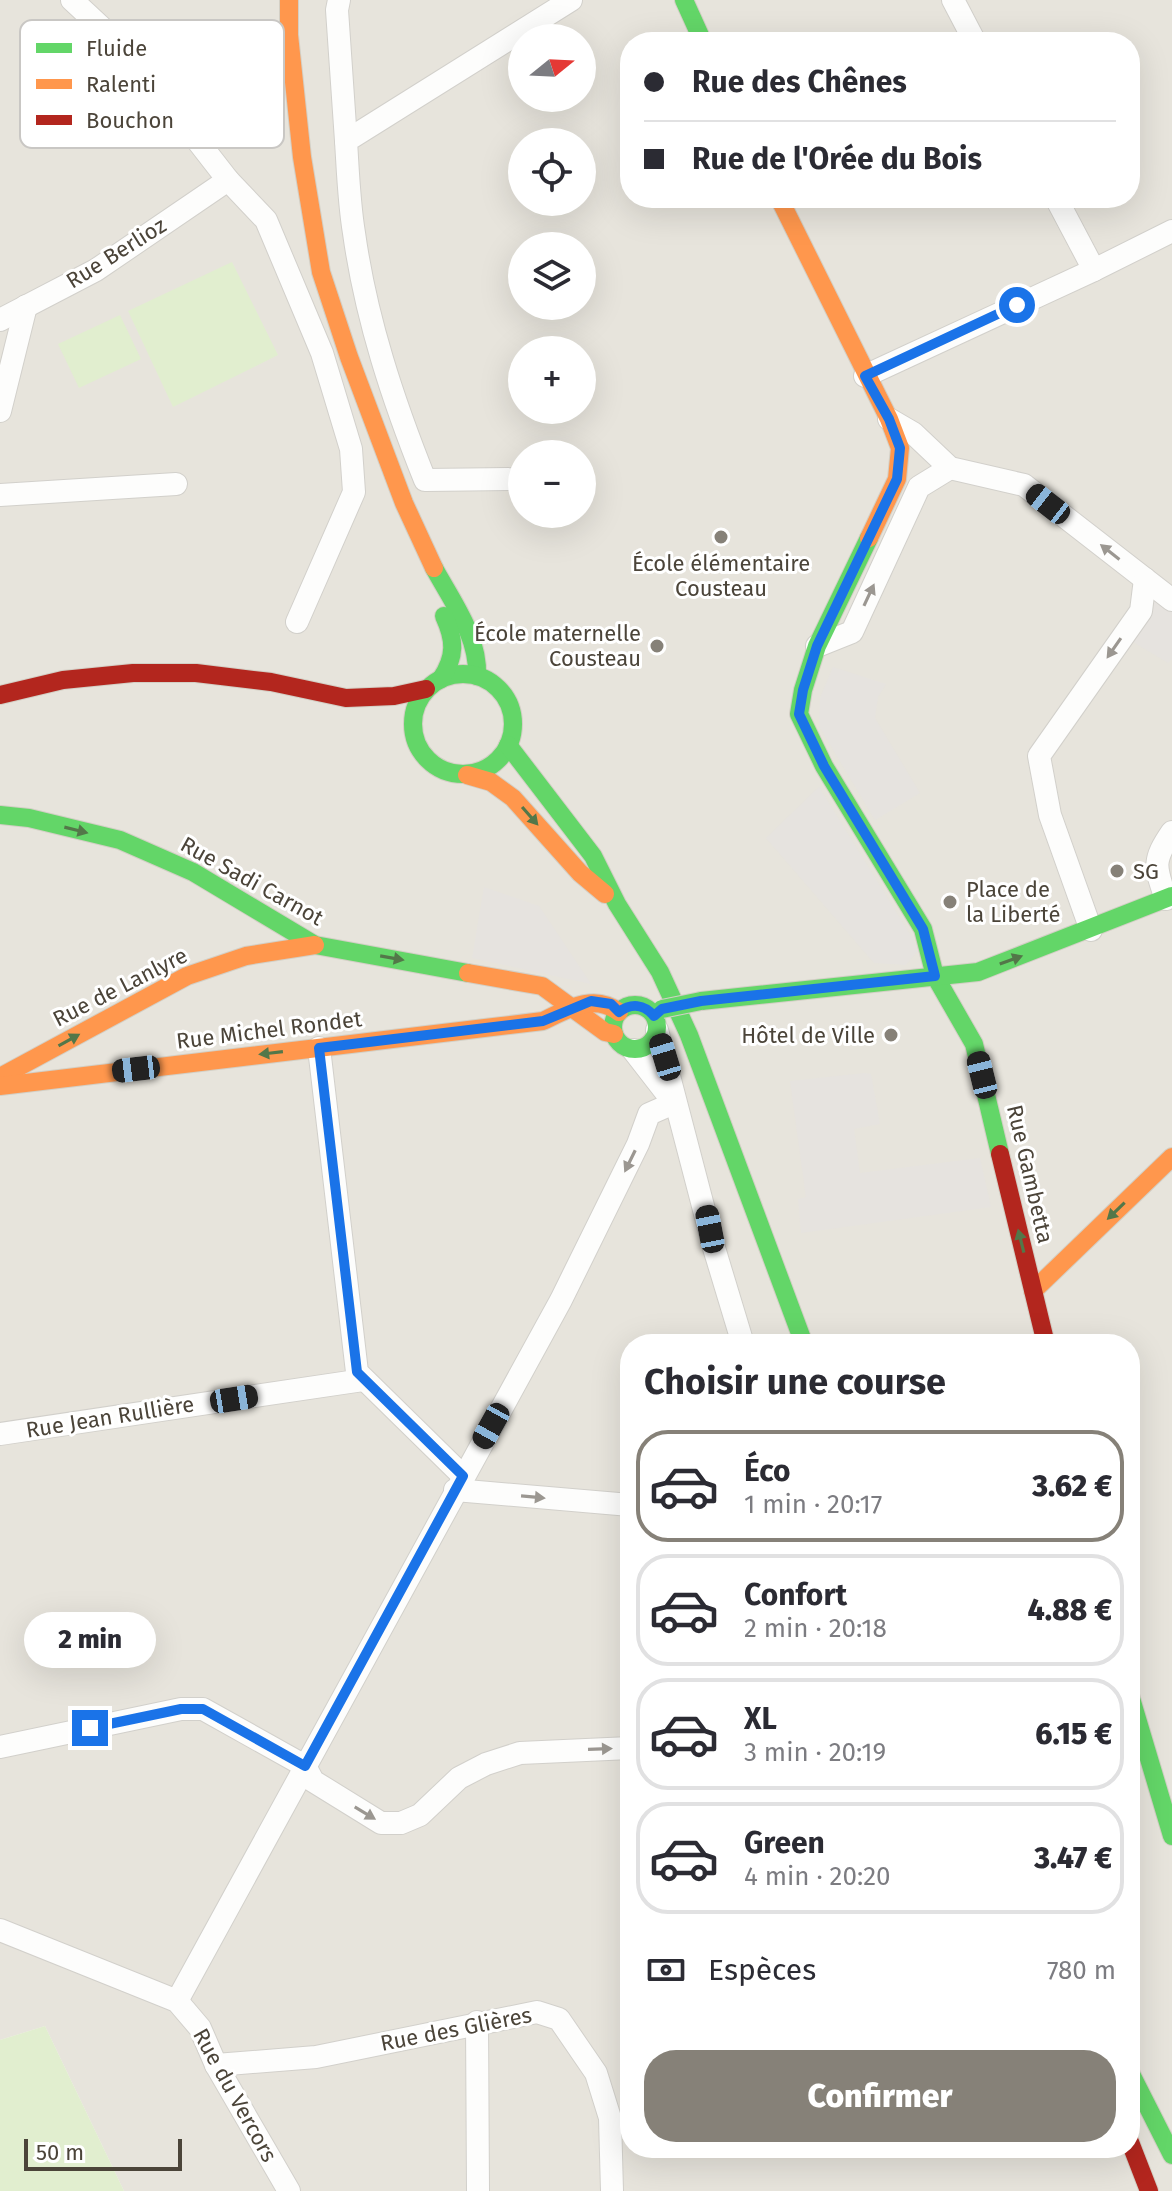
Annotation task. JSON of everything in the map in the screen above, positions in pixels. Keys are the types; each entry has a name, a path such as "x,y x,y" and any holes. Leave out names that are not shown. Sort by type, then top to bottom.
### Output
{"main road":[{"path":"289,0 289,35 302,157 318,257 349,357 410,516 468,631 478,659 477,676"},
{"path":"684,0 698,32"},
{"name":"Rue Gambetta","path":"784,208 889,419 900,448 897,479 817,646 799,714 824,766 923,929 935,976 974,1044 1044,1334"},
{"path":"349,357 354,402 397,520 453,635 454,659 413,713 415,740 423,755 435,766 450,773 491,782 513,798 580,873 617,904"},
{"path":"0,695 63,680 133,673 196,673 271,682 346,698 394,696 434,684 453,674 477,676 493,683 505,696 512,712 513,729 508,745 492,766 467,775"},
{"path":"346,698 393,722 415,740"},
{"path":"508,745 593,856 617,904 660,972 689,1035 800,1334"},
{"name":"Rue Sadi Carnot","path":"0,815 29,818 120,840 193,872 315,945 542,986 609,1033"},
{"path":"658,1018 637,1005 624,1008 609,1033 624,1047 633,1050 649,1044 658,1018 701,1001 978,972 1169,897"},
{"name":"Rue de Lanlyre","path":"0,1077 187,976 246,956 315,945"},
{"path":"572,1009 591,1001 611,1004 619,1012"},
{"name":"Rue Michel Rondet","path":"0,1086 543,1021 572,1009"},
{"path":"1033,1291 1172,1157"},
{"path":"1140,1729 1172,1836"},
{"path":"1140,2092 1172,2155"},
{"path":"1136,2158 1149,2191"}],"street":[{"path":"72,0 93,20"},
{"path":"339,0 337,10 354,233 370,321 399,416 425,480 508,479"},
{"path":"346,141 571,0"},
{"path":"953,0 970,32"},
{"path":"203,148 266,220 322,353 351,449 354,492 297,622"},
{"name":"Rue Berlioz","path":"0,320 96,270 228,180"},
{"path":"1061,208 1094,270"},
{"path":"865,376 1172,231"},
{"path":"0,411 26,306"},
{"path":"889,419 913,433 950,468 1024,485 1172,600"},
{"path":"817,646 852,632 919,487 950,468"},
{"path":"0,495 176,484"},
{"path":"1091,930 1050,815 1039,756 1141,611 1145,579"},
{"path":"1169,897 1155,866 1172,832"},
{"path":"658,1018 674,1103 740,1334"},
{"path":"319,1048 357,1372 459,1483 620,1504"},
{"path":"633,1050 674,1103"},
{"path":"0,1930 177,2001 561,1300 638,1144 649,1114 674,1103"},
{"path":"706,1210 701,1255 724,1334"},
{"name":"Rue Jean Rullière","path":"0,1434 363,1380"},
{"path":"0,1747 181,1709 203,1709 305,1766 313,1781 381,1823 401,1823 420,1815 459,1778 486,1764 520,1753 620,1748"},
{"name":"Rue du Vercors","path":"177,2001 200,2028 216,2065 289,2191"},
{"name":"Rue des Glières","path":"216,2065 316,2057 537,2012 559,2019 596,2073 610,2118 612,2191"},
{"path":"477,2022 478,2191"}],"shaded area":[{"path":"0,0 1172,0 1172,2191 124,2191 45,2026 0,2040"},
{"path":"1145,579 1172,600 1172,659 1168,663 1123,636"},
{"path":"833,667 886,684 878,697 875,718 920,793 875,820 819,726 820,698"},
{"path":"819,787 919,949 906,965 874,963 766,838"},
{"path":"484,887 539,906 591,984 472,958"},
{"path":"871,1074 880,1124 854,1129 860,1173 980,1158 991,1207 801,1233 798,1199 806,1197 790,1081"}],"green space":[{"path":"232,262 278,355 173,407 128,311"},
{"path":"120,315 141,359 79,388 58,344"},
{"path":"45,2026 124,2191 0,2191 0,2040"}],"traffic: fast":[{"path":"684,0 698,32"},
{"path":"869,538 817,646 799,714 824,766 923,929 935,976 974,1044 1000,1154"},
{"path":"434,568 469,633 477,676"},
{"path":"441,679 452,648 444,616"},
{"path":"463,674 491,682 505,696 513,724 505,752 491,766 463,774 435,766 421,752 413,724 421,696 435,682 463,674"},
{"path":"508,745 593,856 617,904 660,972 689,1035 800,1334"},
{"path":"0,815 29,818 120,840 193,872 315,945 468,973"},
{"path":"701,1001 978,972 1172,896"},
{"path":"662,1009 701,1001"},
{"path":"635,1005 651,1011 657,1027 651,1043 635,1049 619,1043 613,1027 619,1011 635,1005"},
{"path":"1140,1729 1172,1836"},
{"path":"1140,2092 1172,2155"}],"traffic: slow":[{"path":"289,0 289,35 302,157 321,272 404,503 434,568"},
{"path":"784,208 889,419 900,448 897,479 869,538"},
{"path":"467,775 491,782 513,798 580,873 605,894"},
{"path":"0,1077 187,976 246,956 315,945"},
{"path":"468,973 542,986 605,1032 614,1034"},
{"path":"0,1086 543,1021 591,1003 610,1006 619,1012"},
{"path":"1033,1291 1172,1157"}],"traffic: jam":[{"path":"0,695 63,680 133,673 196,673 271,682 346,698 394,696 426,689"},
{"path":"1000,1154 1044,1334"},
{"path":"1136,2158 1149,2191"}],"place":[{"name":"École élémentaire Cousteau","path":"721,537"},
{"name":"École maternelle Cousteau","path":"657,646"},
{"name":"SG","path":"1117,871"},
{"name":"Place de la Liberté","path":"950,902"},
{"name":"Hôtel de Ville","path":"891,1035"}],"route":[{"path":"90,1728 181,1709 203,1709 305,1766 463,1476 357,1372 319,1048 543,1021 591,1001 611,1004 619,1012 637,1005 654,1016 662,1009 701,1001 935,976 923,929 824,766 799,714 817,646 897,479 900,448 889,419 865,376 1017,305"}]}
